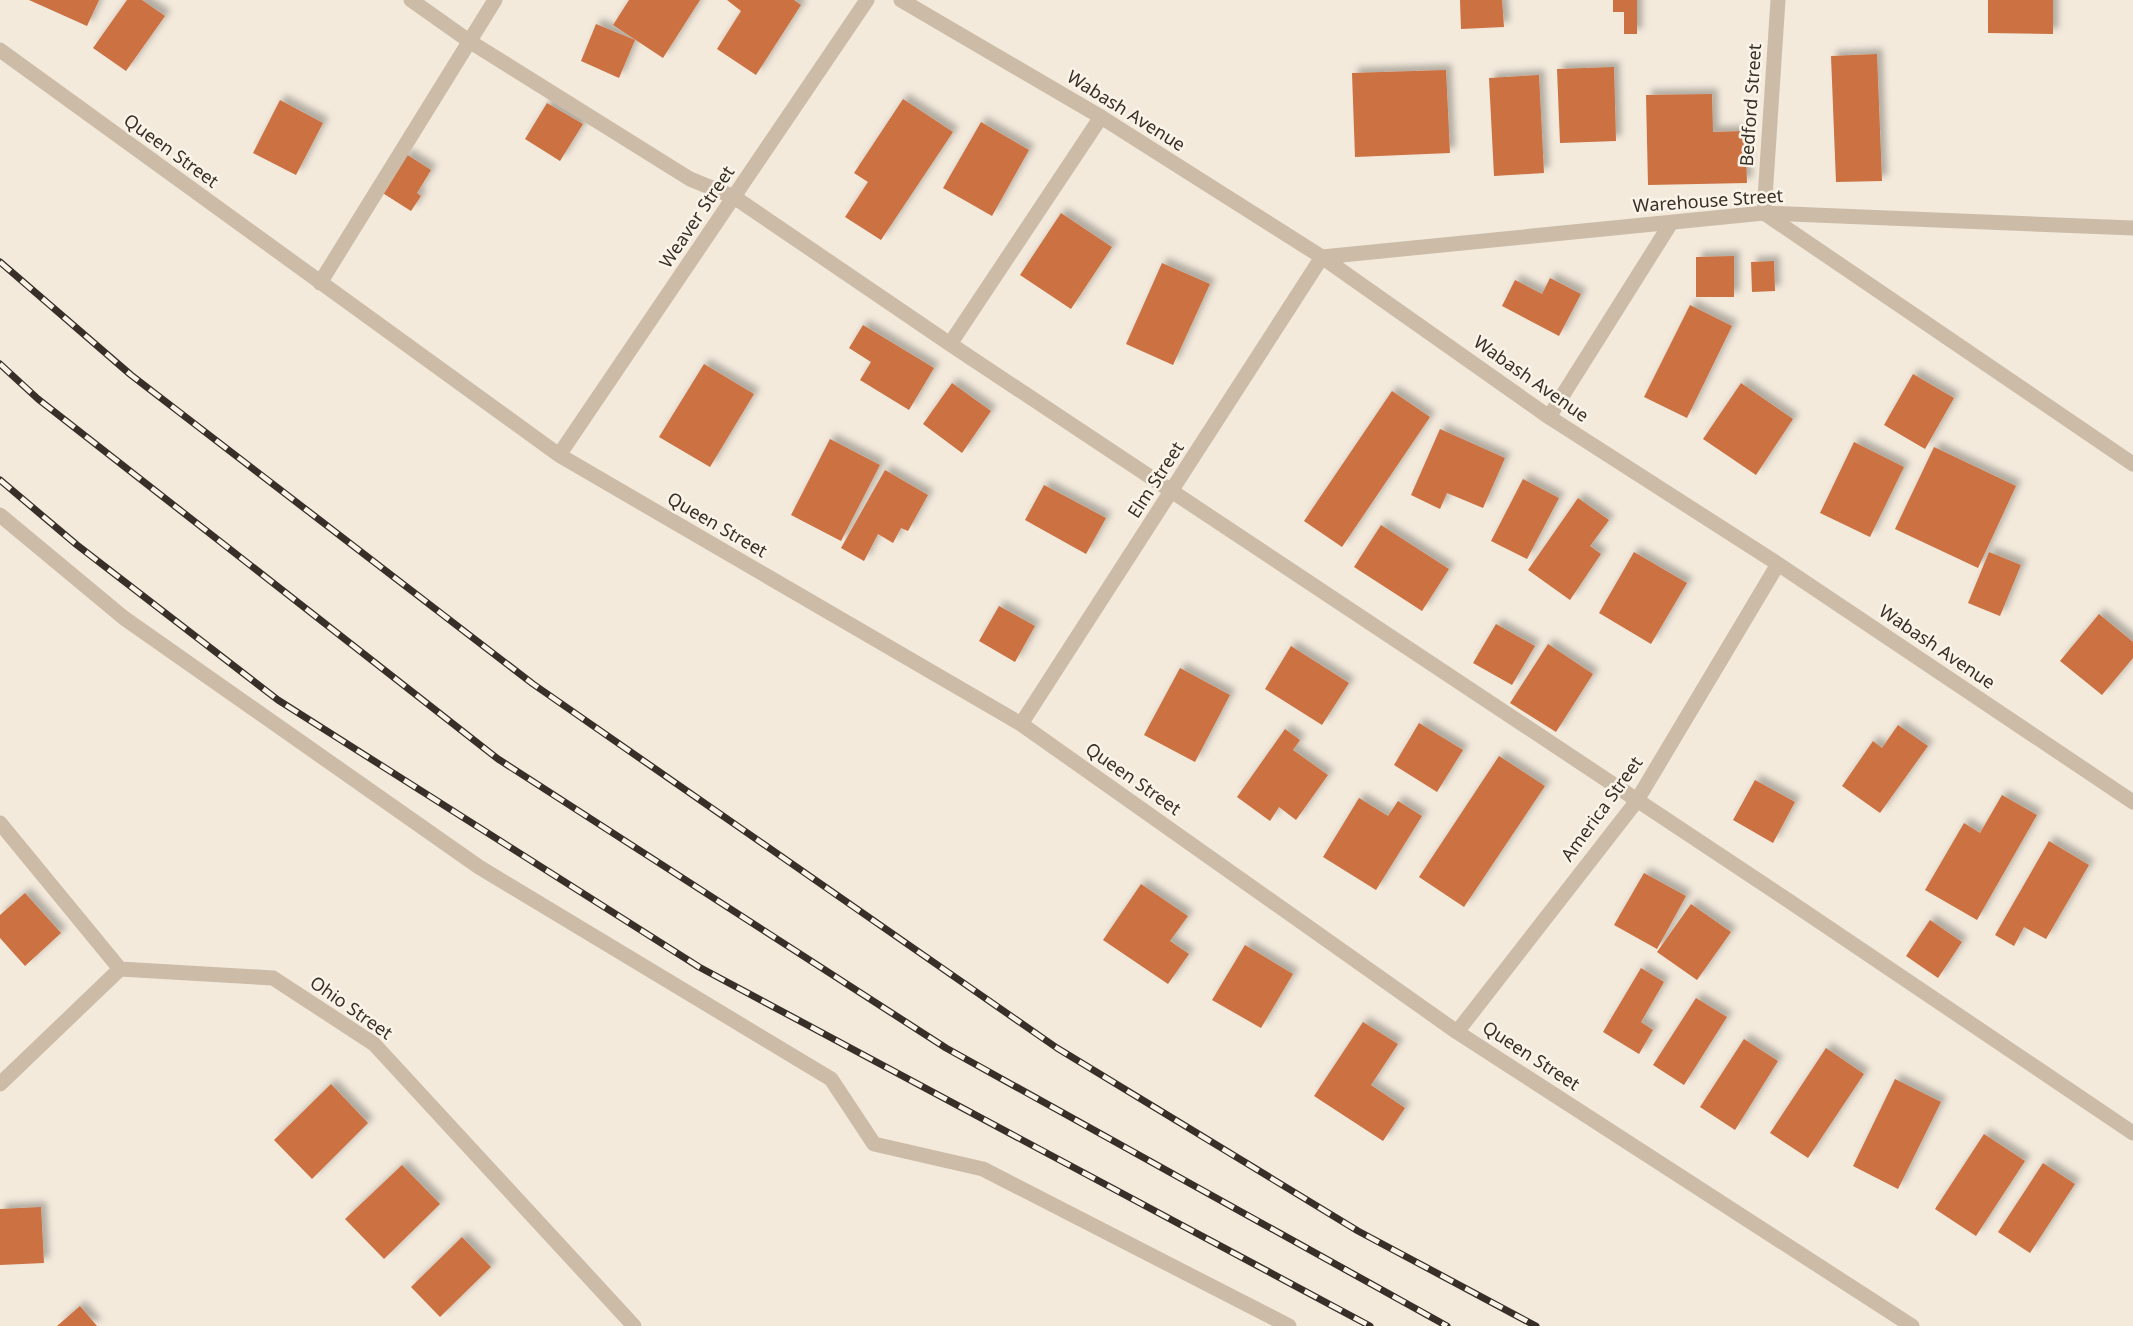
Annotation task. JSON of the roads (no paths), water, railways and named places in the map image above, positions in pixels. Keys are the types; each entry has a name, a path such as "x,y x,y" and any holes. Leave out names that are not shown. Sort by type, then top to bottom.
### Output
{"street":[{"path":"411,0 469,41 690,179 734,197 1636,802 1789,901 2133,1134"},
{"path":"320,283 495,0"},
{"name":"Weaver Street","path":"559,455 867,0"},
{"name":"Wabash Avenue","path":"901,0 1101,117 1323,257 1549,417 1778,564 2133,802"},
{"name":"Bedford Street","path":"1764,213 1778,0"},
{"name":"Queen Street","path":"0,50 559,455 1021,724 1457,1032 1912,1326"},
{"path":"950,344 1101,117"},
{"path":"1764,213 2133,464"},
{"name":"Warehouse Street","path":"1323,257 1764,213 2133,228"},
{"path":"1549,417 1671,223"},
{"name":"Elm Street","path":"1021,724 1323,257"},
{"path":"0,515 124,618 479,867 831,1079 874,1144 982,1169 1289,1326"},
{"name":"America Street","path":"1457,1032 1636,802 1778,564"},
{"path":"0,823 120,969 0,1084"},
{"name":"Ohio Street","path":"120,969 273,978 374,1044 634,1326"}],"railway":[{"path":"0,262 131,375 533,684 1057,1048 1358,1231 1536,1326"},
{"path":"0,364 38,399 498,759 946,1048 1447,1326"},
{"path":"0,480 77,545 278,700 699,967 1370,1326"}]}
